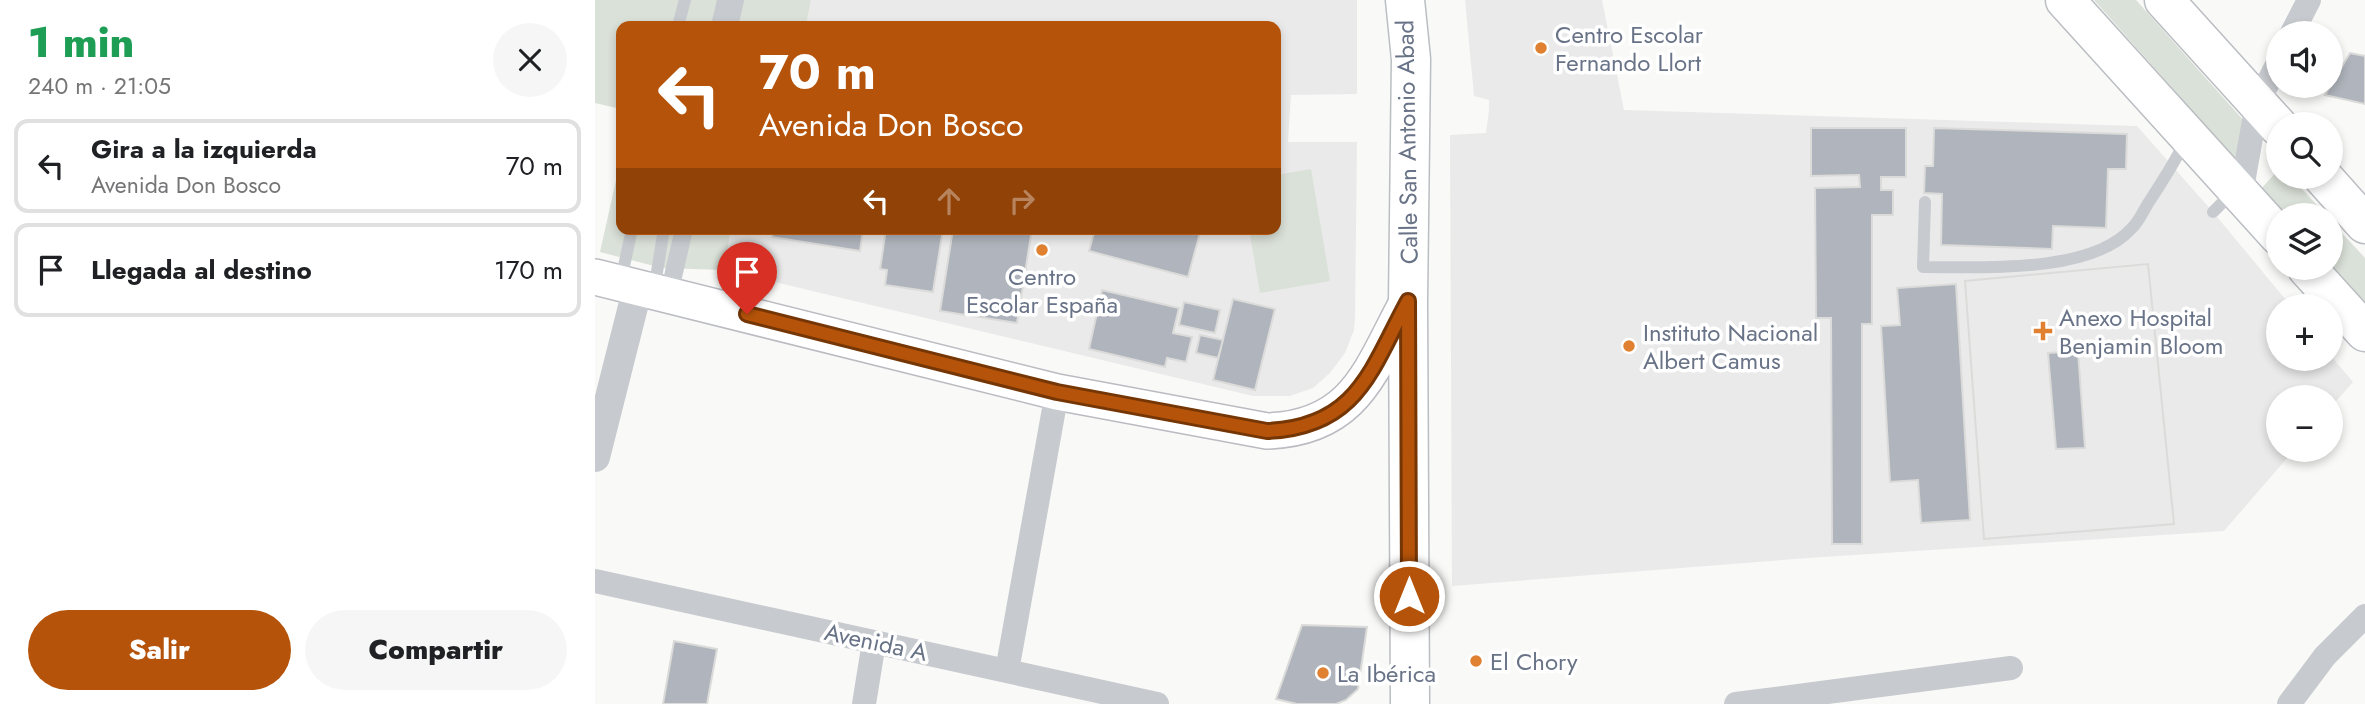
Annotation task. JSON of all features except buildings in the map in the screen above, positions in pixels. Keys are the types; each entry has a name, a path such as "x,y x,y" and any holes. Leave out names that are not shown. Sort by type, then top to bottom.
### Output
{"main road":[{"name":"Calle San Antonio Abad","path":"1405,0 1411,59 1408,301 1410,704"},
{"path":"2065,0 2188,136 2230,198 2266,226"},
{"path":"2164,0 2266,114"},
{"path":"2334,189 2365,224"},
{"path":"2318,280 2365,332"},
{"path":"635,286 1057,392 1267,431 1303,428 1317,423 1342,407 1362,386 1408,301"}],"street":[{"path":"730,21 735,0"},
{"path":"2298,21 2309,0"},
{"path":"2230,198 2266,120"},
{"path":"595,457 635,286 679,235"},
{"path":"1007,671 1057,392"},
{"name":"Avenida A","path":"595,581 1149,703"},
{"path":"2289,704 2325,656 2365,616"},
{"path":"863,704 874,642"},
{"path":"1736,704 2011,668"}],"lane":[{"path":"679,21 685,0"},
{"path":"718,21 723,0"},
{"path":"1925,202 1923,267 2029,266 2089,254 2110,246 2132,229 2173,166 2188,136"},
{"path":"632,235 635,286"},
{"path":"635,286 661,235"}],"shaded area":[{"path":"595,0 811,0 807,21 616,21 616,108 595,103"},
{"name":"Centro Escolar España","path":"811,0 1357,0 1357,94 1291,95 1288,142 1357,142 1355,318 1354,330 1345,353 1330,373 1313,388 1290,396 1253,396 724,270 730,235 1281,235 1281,21 807,21"},
{"path":"1465,0 1602,0 1624,110 2137,126 2213,212 2266,276 2266,280 2269,280 2281,294 2266,294 2266,371 2343,370 2353,382 2343,393 2343,385 2266,385 2266,462 2284,462 2224,531 1808,558 1452,586 1450,135 1486,133 1489,100 1474,96"},
{"path":"2094,0 2136,0 2245,122 2238,162"},
{"path":"1311,169 1330,281 1260,293 1250,235 1281,235 1281,174"},
{"path":"616,180 616,235 730,235 724,270 662,268 600,252"},
{"path":"2266,183 2266,189 2302,189 2315,203 2274,203 2261,189"},
{"path":"2343,234 2365,258 2365,303 2343,279"}],"place":[{"name":"Centro Escolar Fernando Llort","path":"1541,48"},
{"name":"Centro Escolar España","path":"1042,250"},
{"name":"Anexo Hospital Benjamin Bloom","path":"2043,331"},
{"name":"Instituto Nacional Albert Camus","path":"1629,346"},
{"name":"El Chory","path":"1476,661"},
{"name":"La Ibérica","path":"1323,673"}],"route":[{"path":"747,314 1057,392 1267,431 1303,428 1317,423 1342,407 1362,386 1408,301 1409,596"}]}
